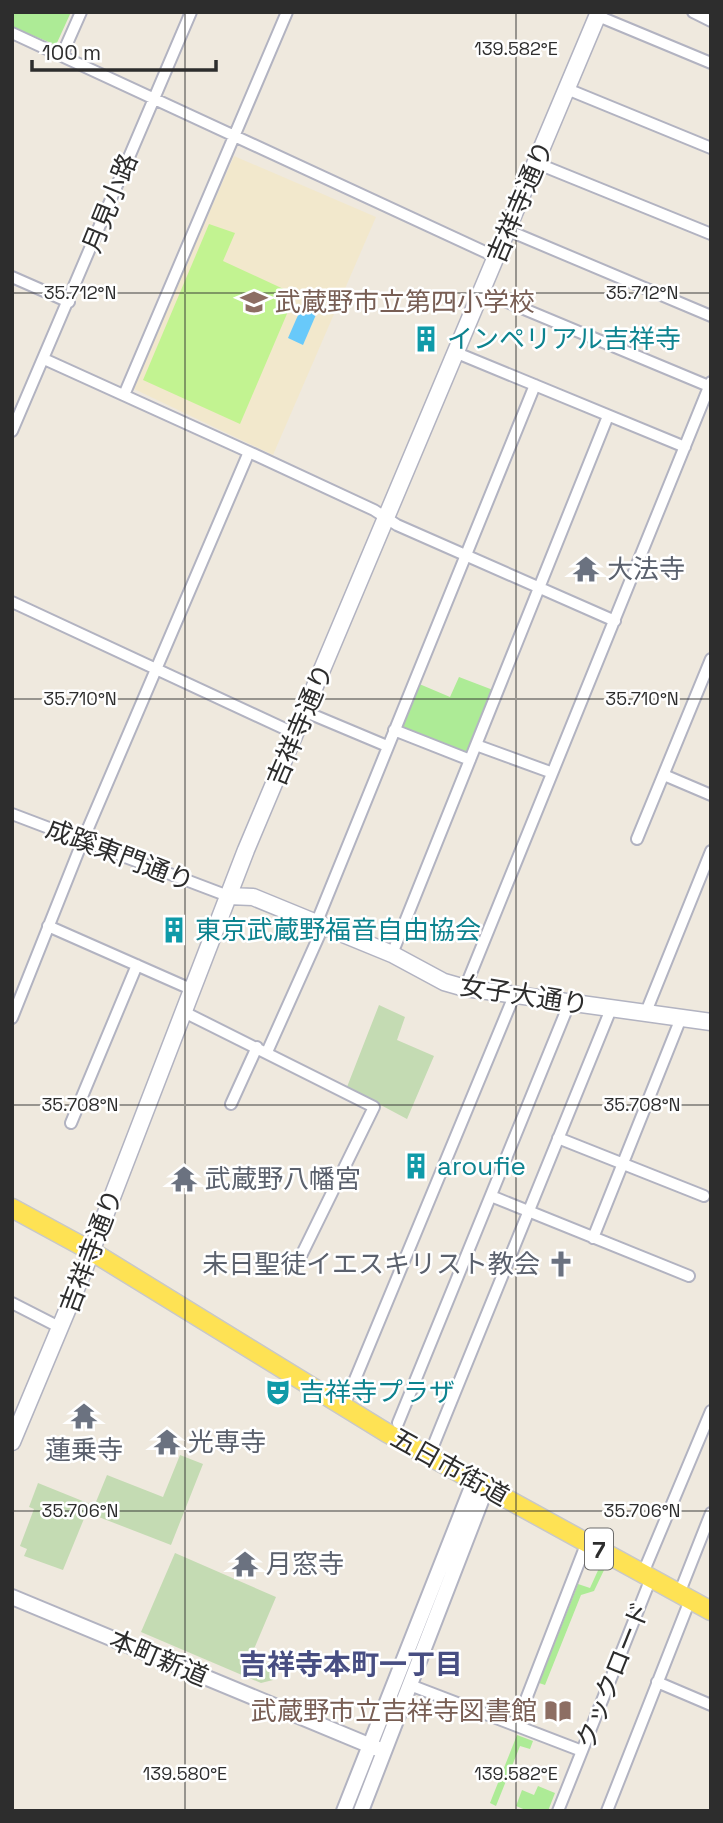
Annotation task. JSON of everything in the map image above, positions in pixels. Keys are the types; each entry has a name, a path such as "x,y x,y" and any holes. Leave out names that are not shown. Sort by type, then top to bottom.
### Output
{"main road":[{"name":"吉祥寺通り","path":"12,1441 61,1328 228,895 598,14"},
{"name":"女子大通り","path":"228,895 253,897 392,954 437,978 465,988 711,1022"},
{"name":"五日市街道","path":"13,1211 91,1251 429,1457 711,1611"}],"street":[{"path":"62,55 81,12"},
{"name":"月見小路","path":"12,431 191,12"},
{"path":"124,395 287,12"},
{"path":"693,12 711,21"},
{"path":"598,14 711,63"},
{"path":"12,33 496,257"},
{"path":"567,89 711,149"},
{"path":"536,163 711,234"},
{"path":"507,230 711,316"},
{"path":"12,276 69,302"},
{"path":"465,988 550,772 615,621 710,385 483,292"},
{"path":"457,353 685,447"},
{"path":"44,359 615,621"},
{"path":"231,1104 262,1050 319,925 387,746 535,385"},
{"path":"392,954 608,416"},
{"path":"12,1017 83,840 249,452"},
{"path":"12,602 296,734"},
{"path":"637,839 711,659"},
{"path":"306,712 387,746"},
{"path":"394,730 470,760"},
{"path":"476,745 550,772"},
{"path":"664,775 711,795"},
{"name":"成蹊東門通り","path":"12,814 228,895"},
{"path":"646,1012 711,851"},
{"path":"48,926 193,989"},
{"path":"71,1123 137,965"},
{"path":"344,1406 514,996"},
{"path":"398,1423 569,1004"},
{"path":"429,1457 611,1009"},
{"path":"184,1012 374,1107 299,1260"},
{"path":"593,1238 681,1018"},
{"path":"558,1138 704,1196"},
{"path":"491,1196 689,1276"},
{"path":"12,1303 61,1328"},
{"name":"クックロード","path":"558,1811 711,1411"},
{"path":"361,1811 410,1685 480,1485"},
{"path":"344,1811 369,1745 480,1485"},
{"path":"607,1811 657,1682 711,1513"},
{"path":"516,1725 587,1542"},
{"name":"本町新道","path":"12,1597 383,1751"},
{"path":"657,1682 711,1705"},
{"path":"410,1685 582,1751"}],"shaded area":[{"name":"武蔵野市立第四小学校","path":"234,156 376,217 273,455 132,388"}],"green space":[{"path":"12,12 71,12 56,45 12,27"},
{"path":"209,224 235,233 223,261 290,292 287,299 292,302 240,424 143,380"},
{"path":"459,677 493,690 467,752 405,729 401,723 417,683 450,697"},
{"path":"379,1005 405,1017 397,1040 434,1056 407,1119 347,1087"},
{"path":"180,1455 203,1464 171,1545 91,1514 107,1475 163,1497"},
{"path":"38,1483 90,1504 63,1570 24,1556 27,1549 20,1546 34,1509 29,1507"},
{"path":"175,1553 276,1597 251,1656 277,1668 273,1680 261,1683 141,1632"},
{"path":"600,1566 605,1568 594,1591 581,1595 545,1685 539,1683 578,1584 590,1588"},
{"path":"517,1735 533,1741 530,1749 520,1746 496,1806 490,1803"},
{"path":"538,1786 555,1793 548,1811 528,1811 516,1806 522,1790 534,1795"}],"water":[{"path":"306,297 321,303 303,345 288,338"}],"place":[{"name":"武蔵野市立第四小学校","path":"254,302"},
{"name":"インペリアル吉祥寺","path":"426,339"},
{"name":"大法寺","path":"586,569"},
{"name":"東京武蔵野福音自由協会","path":"174,930"},
{"name":"aroufie","path":"416,1166"},
{"name":"武蔵野八幡宮","path":"184,1179"},
{"name":"未日聖徒イエスキリスト教会","path":"561,1264"},
{"name":"吉祥寺プラザ","path":"278,1392"},
{"name":"蓮乗寺","path":"84,1416"},
{"name":"光専寺","path":"167,1442"},
{"name":"月窓寺","path":"245,1564"},
{"name":"武蔵野市立吉祥寺図書館","path":"558,1711"}],"district":[{"name":"吉祥寺本町一丁目","path":"351,1664"}]}
